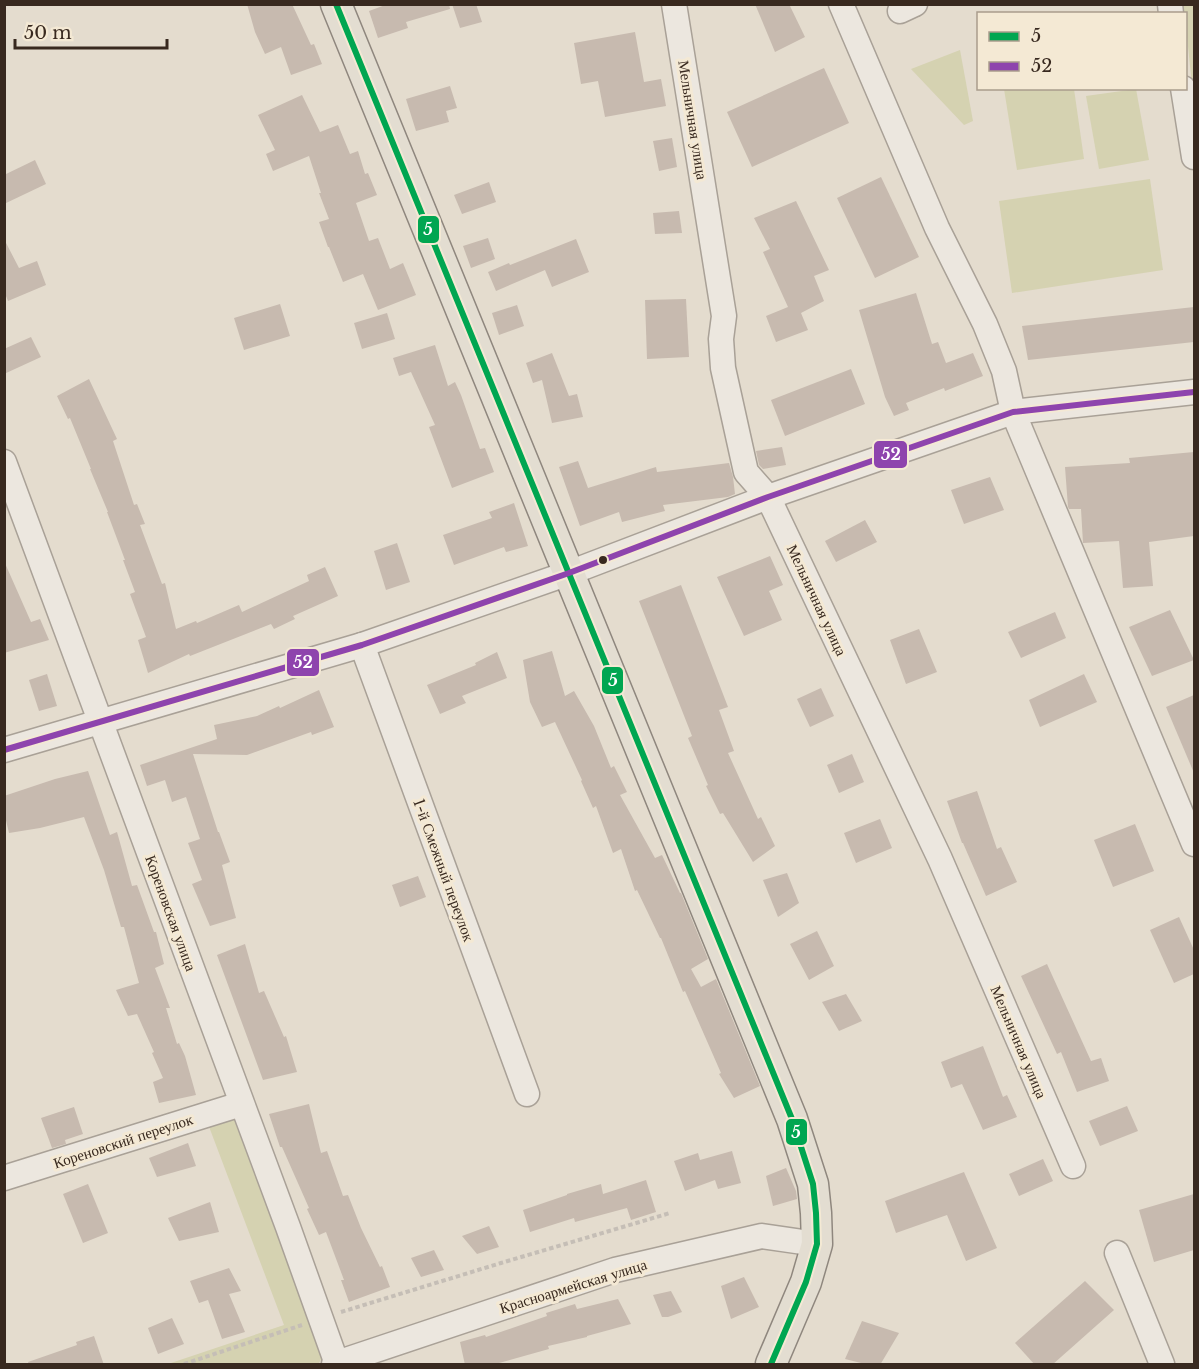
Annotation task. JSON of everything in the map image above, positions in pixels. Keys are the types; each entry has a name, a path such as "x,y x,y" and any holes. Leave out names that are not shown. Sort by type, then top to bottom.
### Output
{"main road":[{"path":"336,4 792,1119 813,1184 817,1244 806,1282 771,1365"}],"street":[{"name":"Мельничная улица","path":"674,4 724,316 721,339 723,368 746,472 768,497 940,859 1073,1166"},
{"path":"841,4 937,228 985,324 1004,371 1013,412 1194,844"},
{"path":"1184,90 1194,157"},
{"path":"4,750 362,645 569,573 768,497 1013,412 1194,392"},
{"name":"Кореновская улица","path":"4,462 321,1318 336,1364"},
{"name":"1-й Смежный переулок","path":"362,645 527,1094"},
{"name":"Кореновский переулок","path":"4,1178 241,1104"},
{"name":"Красноармейская улица","path":"336,1364 615,1270 762,1236 817,1244"},
{"path":"1117,1254 1162,1365"}],"path":[{"path":"184,1365 321,1318 670,1213"}],"shaded area":[{"path":"1183,5 1194,5 1194,95 1187,37 1187,12 1184,12"},
{"path":"960,50 973,121 964,125 911,69"},
{"path":"1004,90 1074,90 1084,159 1017,170"},
{"path":"1136,90 1149,160 1099,169 1086,96"},
{"path":"1150,179 1163,270 1012,293 999,201"},
{"path":"232,1117 238,1121 324,1354 319,1363 168,1364 284,1325 208,1124"}],"building":[{"path":"247,4 292,4 322,64 291,75 281,47 265,54 255,32"},
{"path":"388,4 449,4 450,9 406,22 408,28 378,38 369,11"},
{"path":"452,4 476,4 482,22 460,28"},
{"path":"755,4 789,4 805,37 775,52"},
{"path":"635,32 644,82 661,79 666,106 605,117 598,81 581,84 574,43"},
{"path":"824,68 849,123 752,167 727,112"},
{"path":"450,86 457,108 446,111 449,122 416,131 406,99"},
{"path":"302,95 320,132 338,125 350,154 358,151 365,174 368,173 377,195 356,203 369,241 378,238 390,269 403,263 416,295 378,310 363,274 343,282 319,222 329,219 309,156 273,171 266,154 275,150 258,115"},
{"path":"672,138 677,167 659,171 653,141"},
{"path":"35,160 46,184 4,204 4,175"},
{"path":"881,177 919,257 875,278 837,198"},
{"path":"489,182 496,202 462,214 454,195"},
{"path":"796,201 829,270 814,276 824,301 801,313 808,330 776,342 766,316 788,307 763,252 770,249 754,218"},
{"path":"679,211 682,233 655,234 653,213"},
{"path":"488,238 495,259 471,268 463,246"},
{"path":"4,239 19,268 37,261 46,285 8,301 4,291"},
{"path":"576,239 589,272 552,287 545,270 496,291 488,272"},
{"path":"916,293 932,344 938,342 946,363 973,353 983,376 906,403 909,410 894,416 885,397 859,310"},
{"path":"686,299 689,357 647,359 645,300"},
{"path":"280,304 290,336 244,350 234,318"},
{"path":"517,305 524,326 499,335 492,313"},
{"path":"1194,307 1194,342 1028,360 1022,326"},
{"path":"387,313 395,339 362,349 354,323"},
{"path":"31,337 41,357 4,374 4,349"},
{"path":"435,345 448,386 455,382 480,449 485,448 494,472 452,488 429,427 435,425 411,372 399,376 393,358"},
{"path":"552,353 569,396 577,394 583,417 552,423 542,380 533,383 526,363"},
{"path":"851,369 865,404 785,436 771,400"},
{"path":"89,379 117,439 113,441 134,505 137,504 145,524 140,525 162,584 165,583 176,629 196,621 197,623 239,605 242,612 309,581 307,575 325,567 338,596 293,616 295,619 274,629 271,624 190,656 189,654 148,673 138,640 146,637 130,594 135,592 123,560 125,560 70,418 68,419 57,396"},
{"path":"782,447 786,465 763,469 759,465 756,451"},
{"path":"1194,452 1194,536 1149,542 1153,586 1123,588 1119,541 1083,543 1081,509 1069,509 1068,507 1065,467 1130,463 1129,458"},
{"path":"578,461 588,488 656,467 657,472 729,463 735,494 728,497 663,505 665,511 622,522 619,512 580,526 559,467"},
{"path":"990,477 1004,510 964,524 951,490"},
{"path":"514,503 528,546 506,552 504,547 454,565 443,535 492,518 489,512"},
{"path":"865,520 877,542 836,562 825,541"},
{"path":"397,543 410,582 386,590 374,551"},
{"path":"770,556 783,585 769,591 782,620 744,636 717,577"},
{"path":"4,561 31,622 40,619 49,640 4,653"},
{"path":"681,585 728,707 719,710 734,751 728,753 758,819 761,817 775,846 753,862 723,813 720,814 706,786 708,785 688,738 692,736 639,601"},
{"path":"1170,610 1194,660 1152,676 1129,627"},
{"path":"1055,612 1066,638 1021,658 1008,632"},
{"path":"919,629 937,672 906,684 890,640"},
{"path":"552,651 565,696 574,691 594,726 611,768 614,766 627,792 620,795 655,858 662,855 681,893 708,959 691,969 701,987 716,979 760,1086 734,1098 719,1074 721,1073 685,991 683,992 661,938 637,890 635,891 621,849 613,853 596,806 593,808 555,722 542,727 530,702 523,660"},
{"path":"497,652 507,678 462,696 466,703 440,714 427,685 476,665 475,663"},
{"path":"47,674 57,706 39,711 29,680"},
{"path":"1084,674 1097,702 1040,727 1029,700"},
{"path":"821,688 834,716 810,727 797,699"},
{"path":"319,690 334,727 312,735 311,732 247,755 193,754 230,862 222,865 236,918 210,926 192,884 202,880 188,843 200,839 186,797 172,802 165,780 147,786 140,765 217,739 214,725 257,716"},
{"path":"1194,695 1194,773 1166,707"},
{"path":"852,754 864,782 839,793 827,765"},
{"path":"88,771 110,835 117,832 132,886 137,885 154,932 156,932 164,964 155,968 170,1008 166,1008 177,1044 179,1043 185,1056 196,1095 159,1103 153,1082 163,1078 152,1053 154,1052 137,1014 128,1016 116,990 139,983 124,927 121,927 104,870 84,817 9,833 4,812 4,796"},
{"path":"977,791 997,849 1001,847 1017,882 986,896 962,843 947,801"},
{"path":"880,819 892,848 856,863 844,833"},
{"path":"1135,824 1154,871 1113,887 1094,840"},
{"path":"787,873 799,903 778,917 763,880"},
{"path":"418,876 426,897 400,907 392,885"},
{"path":"1179,917 1194,950 1194,974 1174,983 1150,930"},
{"path":"817,931 834,966 809,980 790,944"},
{"path":"245,944 259,993 264,991 284,1037 286,1036 297,1072 263,1080 217,955"},
{"path":"1047,964 1091,1061 1101,1058 1109,1081 1077,1092 1061,1052 1057,1054 1021,976"},
{"path":"846,994 862,1021 839,1031 822,1002"},
{"path":"983,1046 1003,1097 1007,1095 1017,1117 983,1130 962,1084 951,1088 941,1062"},
{"path":"309,1104 321,1153 327,1151 343,1196 348,1195 361,1228 380,1267 382,1266 390,1287 349,1302 341,1280 344,1280 326,1232 319,1235 282,1147 280,1147 269,1114"},
{"path":"1127,1106 1138,1131 1100,1146 1089,1121"},
{"path":"74,1107 83,1134 65,1140 66,1144 52,1148 41,1118"},
{"path":"188,1143 196,1166 157,1177 149,1158"},
{"path":"732,1151 741,1183 718,1189 715,1180 685,1191 674,1161 698,1153 700,1160"},
{"path":"1043,1159 1053,1181 1019,1196 1009,1174"},
{"path":"786,1168 797,1199 773,1206 766,1176"},
{"path":"964,1172 997,1248 966,1261 947,1215 896,1233 885,1201"},
{"path":"646,1180 656,1212 631,1220 627,1208 575,1222 574,1218 530,1232 523,1210 601,1184 603,1194"},
{"path":"88,1184 108,1233 83,1243 63,1194"},
{"path":"1194,1194 1194,1250 1154,1262 1139,1210"},
{"path":"210,1202 219,1232 179,1241 168,1218"},
{"path":"489,1226 499,1247 477,1254 462,1236"},
{"path":"434,1250 444,1270 421,1277 411,1258"},
{"path":"229,1268 241,1291 229,1294 245,1332 222,1339 208,1300 199,1303 190,1281"},
{"path":"744,1277 759,1307 731,1319 721,1286"},
{"path":"1085,1281 1114,1310 1052,1365 1035,1365 1015,1343"},
{"path":"671,1291 682,1312 662,1317 653,1295"},
{"path":"618,1299 631,1324 548,1346 549,1349 499,1363 465,1365 460,1342 485,1335 486,1337 575,1304 577,1309"},
{"path":"172,1318 184,1344 158,1354 148,1328"},
{"path":"862,1321 899,1333 880,1365 869,1365 845,1359"},
{"path":"94,1336 104,1365 29,1365 28,1362 77,1345 76,1342"}],"transit line":[{"name":"5","path":"336,4 792,1119 813,1184 817,1244 806,1282 771,1364"},
{"name":"52","path":"4,750 362,645 569,573 768,497 1013,412 1194,392"}]}
